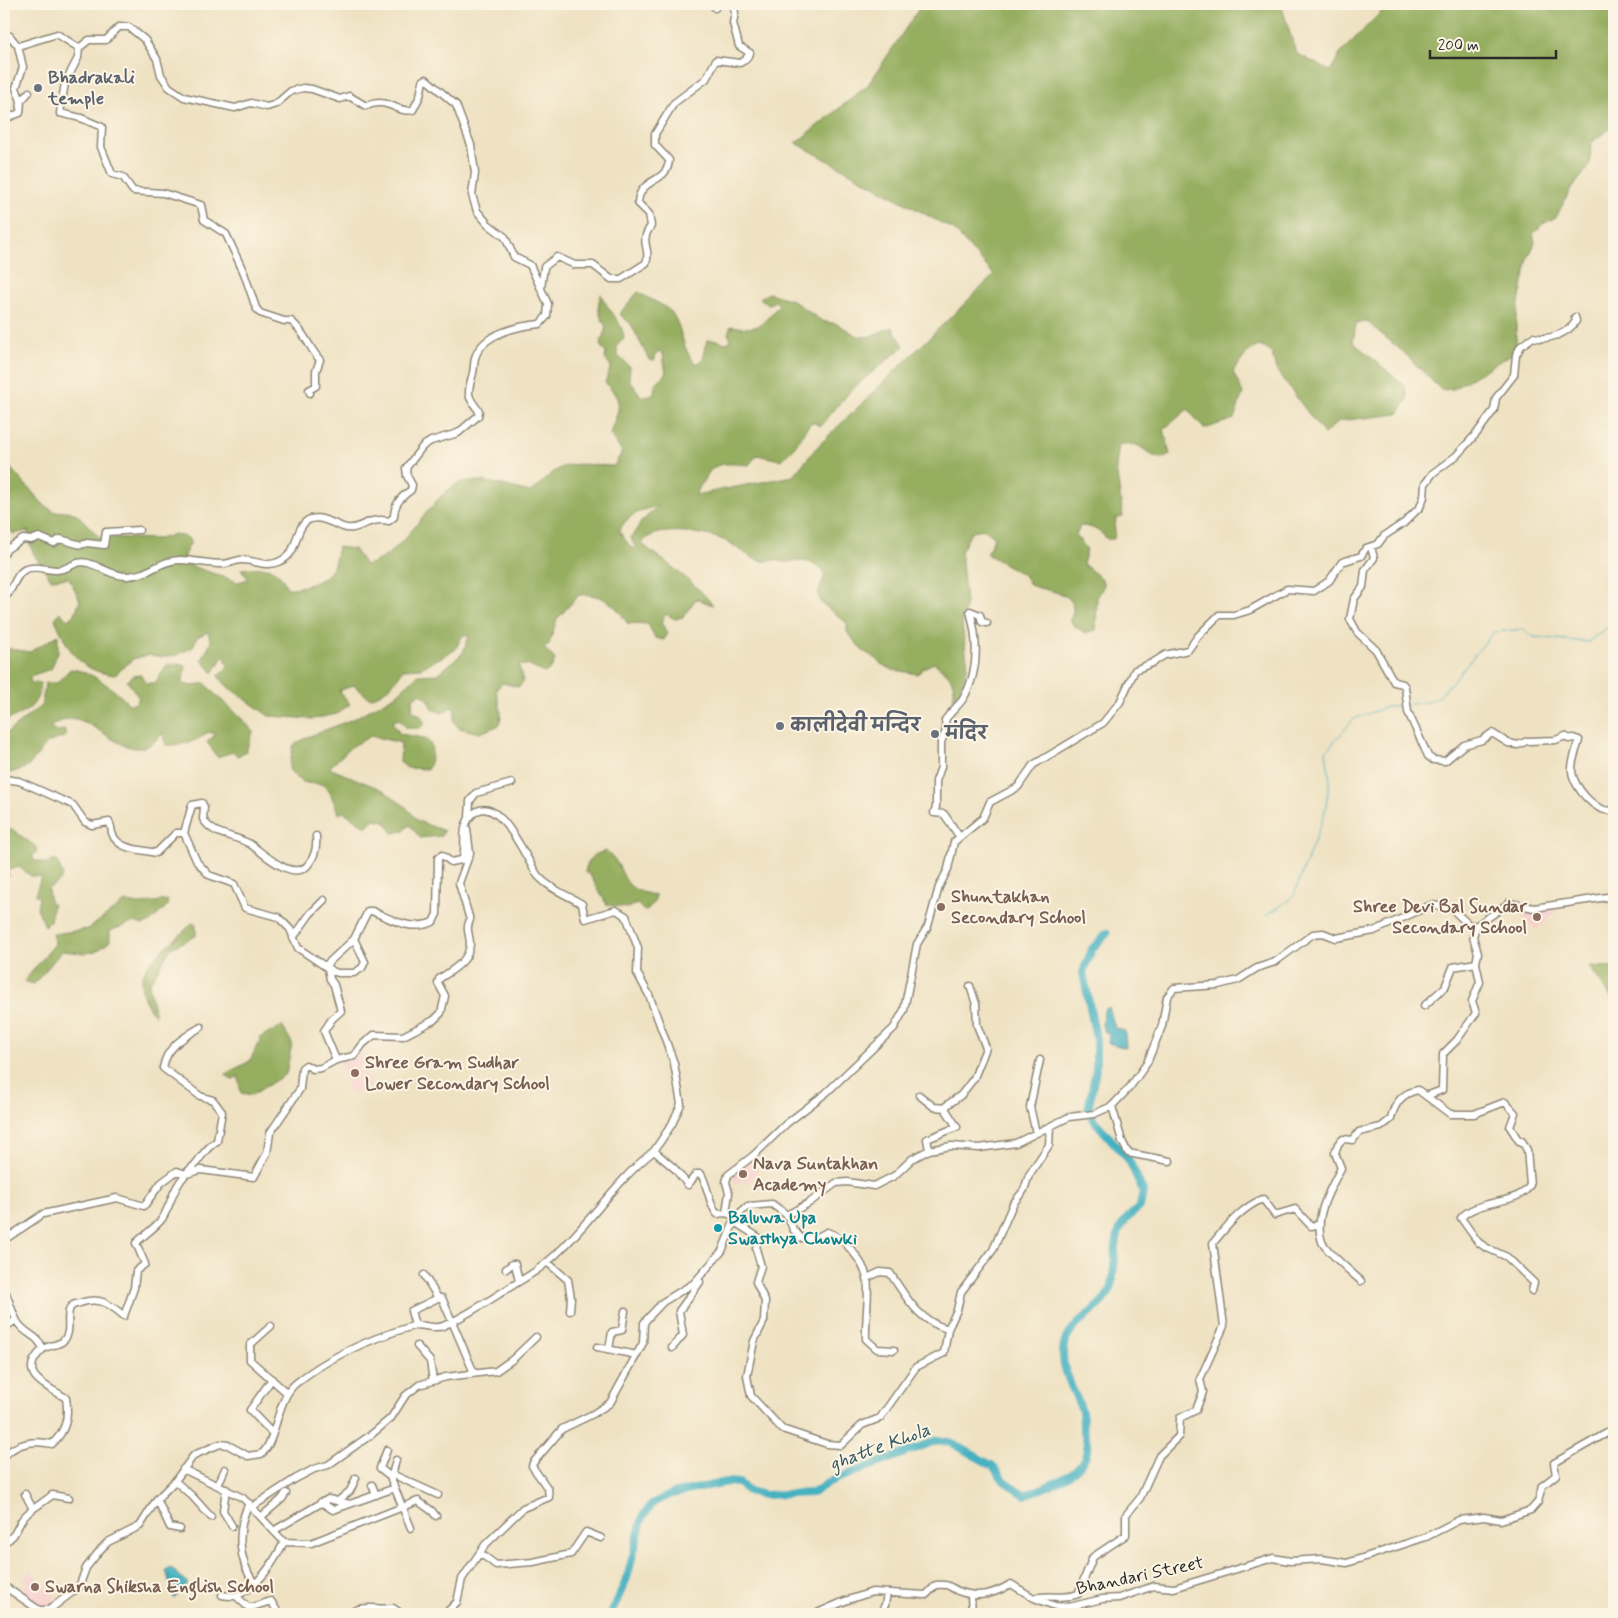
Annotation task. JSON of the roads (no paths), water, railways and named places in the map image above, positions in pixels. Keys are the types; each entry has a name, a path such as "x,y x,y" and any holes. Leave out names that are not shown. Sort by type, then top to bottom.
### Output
{"street":[{"path":"542,292 540,283 544,266 557,257 575,265 593,265 611,278 621,279 646,263 648,258 645,248 645,234 652,226 649,214 638,204 638,195 648,182 663,175 668,168 668,160 656,145 656,134 674,103 706,79 716,60 740,63 749,56 750,53 739,46 736,37 733,4"},
{"path":"4,598 9,595 18,575 24,570 36,566 62,570 78,562 89,563 110,574 126,576 141,575 153,570 164,561 181,560 223,564 241,560 268,564 278,562 294,548 301,526 310,519 321,518 343,527 358,528 367,521 379,519 389,521 394,517 394,508 398,501 411,490 412,485 407,476 406,468 423,446 431,441 458,433 478,416 479,411 468,398 468,390 475,357 479,349 487,341 505,331 540,324 546,316 548,304 530,265 514,257 506,237 488,224 477,211 472,196 475,173 466,126 456,106 426,79 423,80 420,96 413,110 408,111 382,102 366,106 349,96 340,99 312,88 291,91 276,104 267,107 251,103 235,108 184,97 174,92 161,75 158,59 153,51 145,40 129,27 119,27 106,40 89,40 80,48 78,58 65,83 60,113 81,118 102,127 101,148 112,174 123,177 133,191 163,193 201,205 204,220 226,234 244,273 256,308 260,313 284,321 291,321 305,336 309,346 314,348 320,360 316,371 316,386 309,390 310,393"},
{"path":"4,33 10,36 18,46 23,67 16,88 21,101 20,113 4,119"},
{"path":"18,46 57,34 80,48"},
{"path":"21,101 29,92"},
{"path":"726,1213 729,1193 726,1182 728,1176 754,1155 786,1124 826,1093 894,1028 904,1010 917,944 928,926 939,887 948,869 954,842 983,818 990,802 1018,787 1033,766 1103,723 1120,702 1132,672 1138,667 1152,663 1165,654 1188,650 1198,636 1219,615 1234,615 1250,610 1287,589 1314,591 1329,581 1342,562 1361,556 1366,548 1371,547 1404,523 1420,507 1424,496 1425,484 1429,479 1477,433 1492,413 1496,398 1514,374 1516,355 1521,346 1533,337 1548,338 1572,327 1576,321 1575,317"},
{"path":"4,554 7,549 23,539 31,540 39,537 54,543 60,539 81,545 95,543 100,547 104,545 106,532 139,530"},
{"path":"1371,547 1374,558 1365,570 1363,587 1354,599 1350,619 1357,632 1376,650 1394,682 1403,684 1405,687 1408,712 1428,756 1432,760 1445,761 1464,745 1482,740 1492,733 1508,743 1518,745 1527,741 1556,740 1565,736 1570,739 1579,740 1572,770 1577,785 1598,807 1606,811 1614,810"},
{"path":"959,836 944,814 934,813 936,807 936,781 941,767 941,742 946,731 945,720 962,700 976,661 976,647 970,610 980,615 982,622 987,623"},
{"path":"4,779 19,782 73,805 85,822 92,825 109,822 115,838 123,846 129,848 156,853 176,833 184,833"},
{"path":"336,1060 324,1031 332,1019 341,1012 327,964 354,939 368,911 372,911 395,923 414,925 433,922 437,914 438,858 442,855 451,862 462,860 470,801 476,793 512,783"},
{"path":"316,836 316,850 309,864 304,868 295,869 285,868 270,861 248,843 213,831 202,819 204,807 202,803 192,805 184,833 197,862 209,875 234,884 245,908 278,917 290,929 298,948 328,968 338,973 354,973 362,968 365,959 354,939"},
{"path":"4,1240 43,1214 117,1198 144,1206 161,1182 177,1171 186,1174 201,1170 254,1177 267,1153 270,1133 300,1089 302,1068 306,1065 313,1069 321,1068 336,1060 354,1056 363,1044 374,1035 403,1036 434,1020 441,1014 445,996 438,983 439,979 464,962 470,944 466,927 470,920 459,883 470,853 468,820 474,813 482,810 501,817 517,839 539,877 552,888 582,904 585,919 616,910 626,916 638,948 637,973 649,995 666,1046 674,1063 681,1104 672,1124 654,1151 637,1165 595,1213 546,1262 519,1281 440,1327 415,1325 362,1344 329,1361 294,1385 288,1393 272,1432 269,1446 261,1454 248,1456 228,1445 215,1445 194,1455 175,1481 157,1499 140,1526 113,1540 101,1549 86,1568 79,1587 49,1610 39,1610 4,1586"},
{"path":"1426,1096 1442,1090 1443,1054 1457,1040 1476,1013 1472,1001 1480,982 1476,962 1478,953 1474,936 1476,926 1509,903 1534,908 1565,904 1590,898 1614,896"},
{"path":"293,938 310,914 324,900"},
{"path":"787,1214 809,1203 836,1183 847,1182 874,1186 894,1176 912,1159 929,1150 951,1146 979,1148 1016,1143 1078,1115 1094,1114 1112,1106 1130,1087 1147,1063 1162,1026 1167,998 1174,988 1218,985 1238,980 1257,968 1275,962 1313,934 1323,933 1336,938 1374,931 1432,905 1451,908 1468,924 1476,926"},
{"path":"1424,1006 1445,987 1453,967 1476,962"},
{"path":"919,1095 932,1106 946,1108 964,1093 974,1078 986,1048 977,1025 976,1004 970,986"},
{"path":"4,1457 8,1452 34,1440 52,1444 67,1423 68,1410 66,1398 35,1378 31,1372 31,1365 43,1349 63,1341 69,1330 69,1309 72,1305 86,1301 102,1300 124,1316 134,1288 136,1271 145,1264 136,1243 161,1220 172,1194 186,1174 207,1148 217,1140 222,1112 213,1100 200,1096 163,1068 173,1046 183,1037 201,1027"},
{"path":"1036,1133 1030,1107 1040,1060"},
{"path":"1361,1281 1322,1243 1320,1224 1327,1194 1341,1168 1335,1153 1338,1144 1344,1139 1353,1140 1359,1132 1365,1129 1380,1127 1391,1119 1394,1106 1408,1092 1418,1090 1450,1114 1474,1114 1504,1102 1515,1113 1510,1127 1527,1150 1530,1185 1528,1190 1510,1198 1486,1204 1464,1214 1461,1218 1478,1242 1507,1257 1528,1276 1534,1283 1532,1291"},
{"path":"1112,1106 1122,1141 1128,1153 1170,1161"},
{"path":"929,1150 926,1141 928,1138 943,1134 957,1127 946,1108"},
{"path":"736,1217 736,1223 758,1236 756,1249 761,1266 756,1282 765,1301 764,1321 754,1341 747,1376 751,1396 782,1429 826,1444 841,1445 862,1425 880,1418 916,1367 944,1353 948,1329 957,1310 961,1292 993,1250 1013,1204 1024,1190 1029,1175 1049,1145 1050,1127"},
{"path":"654,1151 674,1168 688,1186 696,1174 701,1174 717,1214 726,1213 736,1217"},
{"path":"1034,1598 1042,1596 1070,1597 1078,1594 1093,1558 1126,1535 1126,1515 1140,1498 1159,1456 1179,1436 1180,1418 1196,1410 1203,1392 1200,1379 1224,1326 1213,1243 1228,1225 1252,1204 1263,1200 1276,1215 1295,1209 1310,1226 1320,1224"},
{"path":"445,1614 457,1602 462,1578 480,1553 517,1513 528,1504 549,1497 548,1489 536,1474 532,1464 562,1429 593,1414 610,1402 643,1343 644,1324 647,1319 663,1302 694,1283 722,1251 736,1217 748,1206 772,1204 787,1214 794,1229 801,1238 816,1238 827,1232 840,1240 854,1255 867,1278 864,1320 866,1340 877,1349 894,1350"},
{"path":"546,1262 568,1280 571,1298 570,1311"},
{"path":"506,1269 515,1264 519,1281"},
{"path":"672,1348 682,1335 679,1311 709,1266"},
{"path":"867,1278 880,1272 890,1273 912,1305 930,1323 948,1329"},
{"path":"424,1275 431,1282 438,1298 442,1298 474,1373"},
{"path":"4,1289 16,1320 20,1326 40,1340 43,1349"},
{"path":"415,1325 411,1311 438,1298"},
{"path":"609,1349 612,1332 622,1330 625,1311"},
{"path":"4,1328 16,1320"},
{"path":"270,1326 250,1348 250,1360 288,1393"},
{"path":"254,1583 242,1562 240,1552 242,1517 250,1505 295,1479 334,1461 391,1418 401,1401 419,1385 433,1380 492,1372 520,1354 536,1337"},
{"path":"417,1346 430,1361 433,1380"},
{"path":"597,1347 637,1355"},
{"path":"272,1378 250,1410 272,1432"},
{"name":"Bhandari Street","path":"816,1614 872,1592 926,1595 936,1585 948,1584 957,1590 971,1595 994,1594 1011,1584 1034,1598 1055,1606 1069,1607 1102,1599 1119,1598 1154,1586 1174,1588 1273,1558 1290,1561 1322,1559 1348,1563 1426,1537 1459,1520 1484,1517 1501,1520 1531,1510 1538,1502 1542,1486 1556,1475 1554,1462 1614,1429"},
{"path":"388,1450 380,1468 393,1476 438,1495"},
{"path":"396,1460 393,1468 395,1488 411,1528"},
{"path":"183,1469 226,1489 250,1505 284,1542 311,1543 418,1501 436,1516"},
{"path":"218,1485 225,1469"},
{"path":"338,1501 350,1491 356,1478"},
{"path":"175,1481 211,1517"},
{"path":"372,1485 376,1495"},
{"path":"321,1502 333,1510 395,1488"},
{"path":"226,1489 223,1511 232,1526"},
{"path":"25,1494 33,1509"},
{"path":"262,1516 282,1500 286,1494"},
{"path":"4,1542 12,1538 20,1523 33,1509 52,1495 69,1498"},
{"path":"157,1499 170,1527 180,1529"},
{"path":"274,1530 328,1499 350,1504"},
{"path":"480,1553 496,1564 533,1562 571,1554 586,1532 601,1538"},
{"path":"236,1596 254,1583 274,1562 284,1542"},
{"path":"880,1614 885,1604 887,1593"},
{"path":"222,1595 236,1596 249,1608 271,1601 279,1614"},
{"path":"971,1595 972,1614"},
{"path":"350,1614 357,1608 378,1610 392,1608 402,1614"}],"water":[{"path":"1109,1007 1115,1028 1125,1031 1126,1048 1108,1043 1109,1033 1105,1032 1102,1025 1104,1010"},
{"path":"171,1568 188,1583 174,1599 166,1570"}],"waterway":[{"path":"1410,704 1427,702 1440,696 1494,632 1522,629 1534,637 1588,642 1614,622"},
{"path":"1266,916 1293,897 1324,816 1330,781 1326,751 1354,719 1386,707 1404,705"},
{"name":"ghatte Khola","path":"611,1614 627,1578 643,1516 653,1503 672,1494 727,1482 739,1483 748,1491 764,1495 813,1493 829,1482 938,1440 952,1443 993,1466 1004,1481 1025,1495 1062,1479 1079,1467 1084,1459 1087,1444 1083,1429 1082,1412 1066,1374 1063,1355 1064,1346 1071,1331 1102,1302 1111,1289 1116,1244 1120,1229 1124,1222 1140,1207 1143,1191 1129,1160 1094,1120 1088,1110 1096,1069 1096,1038 1083,972 1092,949 1107,933"}],"place":[{"name":"Bhadrakali temple","path":"38,88"},
{"name":"कालीदेवी मन्दिर","path":"780,726"},
{"name":"मंदिर","path":"935,734"},
{"name":"Shuntakhan Secondary School","path":"941,907"},
{"name":"Shree Devi Bal Sundar Secondary School","path":"1537,917"},
{"name":"Shree Gram Sudhar Lower Secondary School","path":"355,1073"},
{"name":"Nava Suntakhan Academy","path":"743,1174"},
{"name":"Baluwa Upa Swasthya Chowki","path":"718,1228"},
{"name":"Swarna Shiksha English School","path":"35,1587"}]}
